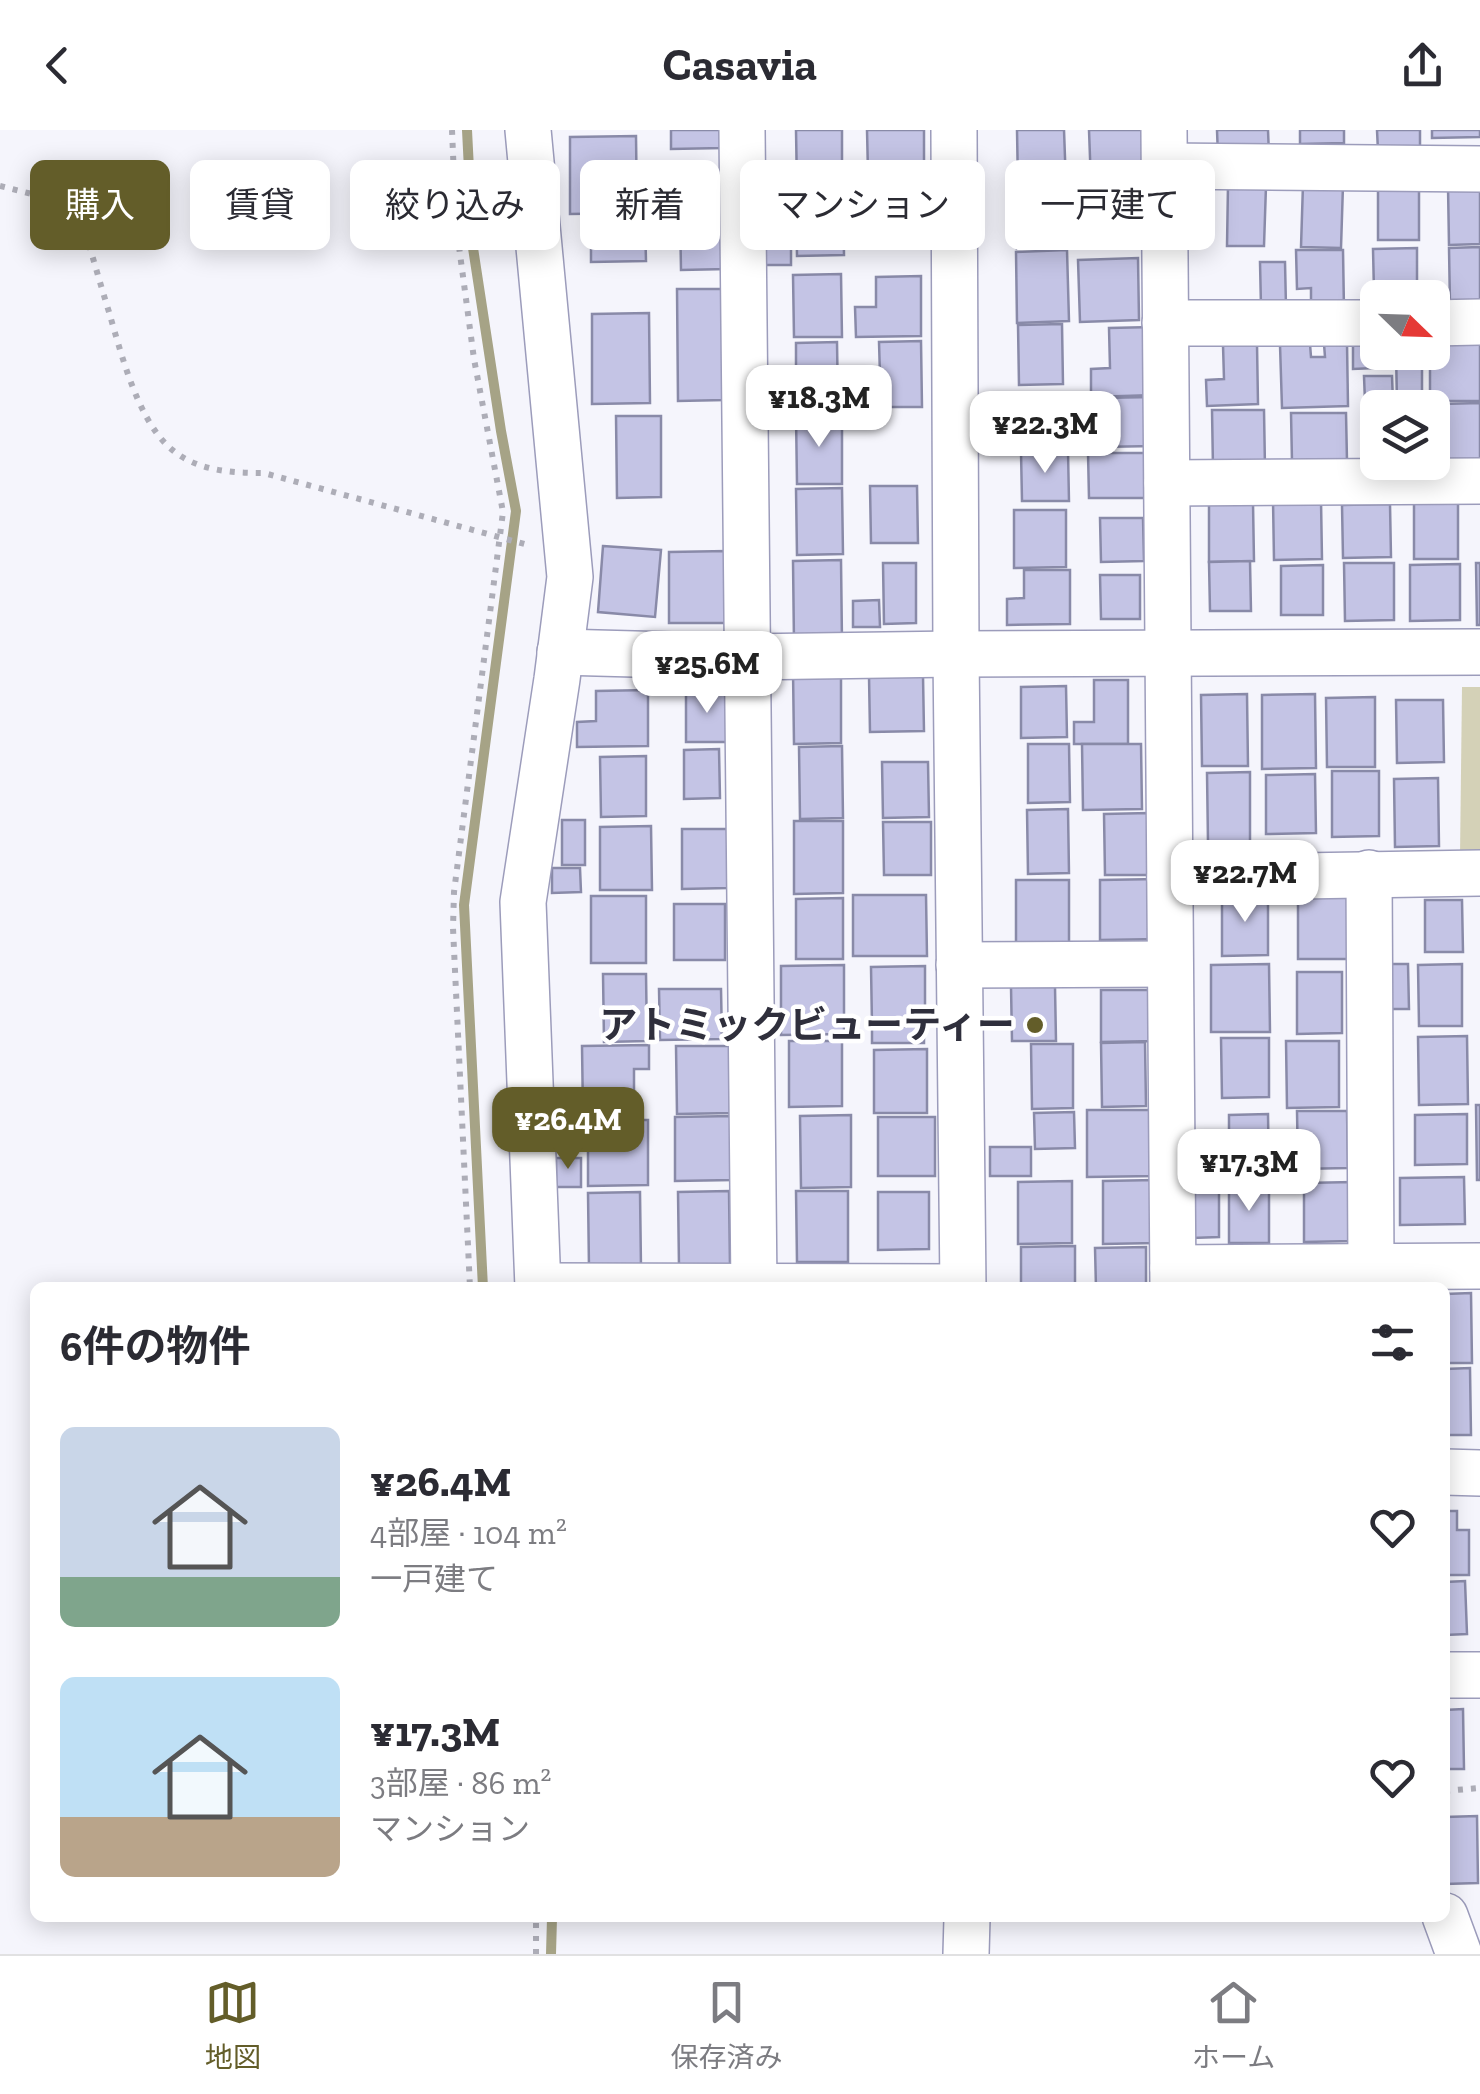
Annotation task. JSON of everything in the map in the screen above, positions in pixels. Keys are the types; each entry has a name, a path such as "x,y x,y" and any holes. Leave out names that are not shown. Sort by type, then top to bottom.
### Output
{"street":[{"path":"528,130 570,577 523,902 538,1282"},
{"path":"742,130 754,1282"},
{"path":"954,130 963,1282"},
{"path":"1480,168 1164,148 1173,1278 1371,1267 1480,1266"},
{"path":"1450,322 1480,322"},
{"path":"1165,323 1360,323"},
{"path":"1167,483 1480,481"},
{"path":"560,652 746,657 1480,652"},
{"path":"1369,873 1371,1267"},
{"path":"1170,878 1480,873"},
{"path":"960,964 1170,964"},
{"path":"1450,1472 1480,1472"},
{"path":"1450,1676 1480,1675"},
{"path":"966,1922 966,1954"},
{"path":"1447,1922 1460,1954"}],"path":[{"path":"452,130 456,224 474,359 503,512 504,539 454,892 470,1282"},
{"path":"0,186 48,198 80,215 128,373 154,431 171,449 195,464 228,473 264,473 522,544"},
{"path":"1450,1791 1479,1788"},
{"path":"536,1922 536,1954"}],"shaded area":[{"path":"1462,687 1480,687 1480,857 1460,857"}],"building":[{"path":"671,130 723,130 723,148 671,149"},
{"path":"796,130 842,130 842,160 797,160"},
{"path":"867,130 924,130 924,160 868,160"},
{"path":"1017,130 1064,130 1065,160 1018,160"},
{"path":"1089,130 1147,130 1148,160 1090,160"},
{"path":"1217,130 1268,130 1269,155 1218,157"},
{"path":"1300,130 1344,130 1344,143 1300,144"},
{"path":"1377,130 1420,130 1420,151 1378,151"},
{"path":"1432,130 1480,130 1480,137 1432,138"},
{"path":"636,136 636,160 580,160 580,214 570,214 570,137"},
{"path":"720,177 728,177 729,202 720,202"},
{"path":"1303,184 1343,185 1341,248 1301,247"},
{"path":"1228,185 1266,186 1264,246 1227,246"},
{"path":"1480,185 1480,244 1449,245 1448,186"},
{"path":"1378,188 1419,188 1419,240 1378,240"},
{"path":"720,213 726,213 727,269 681,270 681,250 720,250"},
{"path":"1480,247 1480,304 1450,305 1449,248"},
{"path":"1417,248 1417,280 1374,280 1373,249"},
{"path":"591,250 646,250 646,261 591,262"},
{"path":"764,250 791,250 791,265 764,265"},
{"path":"797,250 844,250 844,255 797,256"},
{"path":"1067,250 1069,321 1017,323 1016,252"},
{"path":"1296,250 1343,250 1344,310 1311,310 1311,288 1297,289"},
{"path":"1138,258 1139,320 1080,322 1078,260"},
{"path":"1260,262 1285,262 1286,307 1261,307"},
{"path":"841,274 842,337 794,337 793,275"},
{"path":"921,276 921,336 856,337 855,307 876,307 876,277"},
{"path":"677,289 724,289 725,400 678,401"},
{"path":"649,313 650,403 592,404 592,314"},
{"path":"1062,324 1063,384 1019,385 1018,325"},
{"path":"1153,327 1155,395 1091,397 1091,369 1110,368 1109,328"},
{"path":"921,341 922,407 858,407 858,375 880,375 879,342"},
{"path":"1353,341 1360,341 1360,369 1353,369"},
{"path":"837,342 838,404 796,404 796,343"},
{"path":"1347,343 1348,406 1282,408 1280,345 1310,344 1311,357 1325,357 1324,344"},
{"path":"1450,343 1480,343 1480,401 1450,401 1450,390 1430,390 1430,370 1450,370"},
{"path":"1257,344 1258,404 1207,406 1206,380 1224,379 1223,345"},
{"path":"1396,370 1422,370 1422,390 1397,390"},
{"path":"1364,376 1392,376 1393,390 1365,390"},
{"path":"1154,397 1154,446 1098,447 1097,398"},
{"path":"1022,399 1067,399 1067,444 1022,444"},
{"path":"1480,403 1480,460 1450,461 1450,404"},
{"path":"1212,410 1264,410 1265,468 1213,468"},
{"path":"1291,413 1346,413 1347,461 1292,462"},
{"path":"842,415 842,484 797,484 796,416"},
{"path":"616,416 661,416 661,497 617,498"},
{"path":"1068,451 1069,501 1022,501 1021,452"},
{"path":"1088,453 1145,453 1145,498 1089,498"},
{"path":"870,486 917,486 918,543 871,543"},
{"path":"842,488 843,554 797,555 796,489"},
{"path":"1458,498 1458,559 1414,559 1414,499"},
{"path":"1273,500 1321,500 1322,559 1274,560"},
{"path":"1253,503 1254,561 1209,562 1209,504"},
{"path":"1390,504 1391,557 1343,558 1342,505"},
{"path":"1014,510 1066,510 1066,567 1014,568"},
{"path":"1100,518 1143,518 1144,561 1101,562"},
{"path":"603,546 661,550 655,617 598,612"},
{"path":"727,551 728,623 669,623 669,552"},
{"path":"841,560 842,642 794,643 793,561"},
{"path":"1250,561 1251,611 1210,611 1209,562"},
{"path":"883,563 916,563 916,623 884,624"},
{"path":"1344,563 1394,563 1394,620 1345,621"},
{"path":"1476,563 1480,563 1480,625 1477,625"},
{"path":"1460,564 1460,620 1410,621 1410,565"},
{"path":"1323,565 1323,615 1281,615 1281,566"},
{"path":"1024,570 1070,570 1070,624 1007,625 1007,599 1024,598"},
{"path":"1100,575 1140,575 1140,619 1101,619"},
{"path":"879,600 880,627 853,627 853,601"},
{"path":"793,671 841,671 841,743 794,744"},
{"path":"869,676 923,676 924,731 870,732"},
{"path":"1094,680 1128,680 1128,744 1074,744 1074,722 1094,722"},
{"path":"1066,686 1067,737 1021,738 1021,687"},
{"path":"648,690 648,746 577,747 577,722 596,721 596,691"},
{"path":"686,691 728,691 728,742 686,742"},
{"path":"1247,694 1248,766 1202,766 1201,695"},
{"path":"1315,694 1316,768 1262,769 1262,695"},
{"path":"1375,697 1375,767 1327,767 1326,698"},
{"path":"1396,700 1443,700 1444,762 1397,763"},
{"path":"1028,744 1069,744 1070,802 1028,803"},
{"path":"1082,744 1141,744 1142,809 1083,810"},
{"path":"842,746 843,818 800,819 799,747"},
{"path":"719,749 720,798 684,799 684,750"},
{"path":"646,756 646,816 601,817 600,757"},
{"path":"882,762 928,762 929,817 883,818"},
{"path":"1332,771 1379,771 1379,836 1332,837"},
{"path":"1250,772 1250,843 1208,843 1207,773"},
{"path":"1315,774 1316,833 1266,834 1266,775"},
{"path":"1438,778 1439,846 1395,847 1394,779"},
{"path":"1068,809 1069,873 1028,874 1027,810"},
{"path":"1149,813 1150,875 1105,875 1104,814"},
{"path":"562,820 585,820 585,865 562,865"},
{"path":"794,821 843,821 843,893 794,894"},
{"path":"883,822 931,822 931,875 884,875"},
{"path":"651,826 652,890 600,890 600,827"},
{"path":"682,829 727,829 728,888 682,889"},
{"path":"552,868 580,868 581,892 552,893"},
{"path":"1159,879 1159,939 1100,940 1100,880"},
{"path":"1016,880 1069,880 1069,943 1016,943"},
{"path":"853,895 926,895 927,956 853,956"},
{"path":"1222,895 1268,895 1268,955 1222,956"},
{"path":"1358,895 1358,959 1298,959 1298,896"},
{"path":"591,896 646,896 646,963 591,963"},
{"path":"843,898 843,959 796,959 796,899"},
{"path":"1425,900 1462,900 1463,952 1425,952"},
{"path":"674,904 725,904 725,960 674,960"},
{"path":"1269,964 1270,1032 1211,1032 1211,965"},
{"path":"1387,964 1408,964 1409,1009 1387,1009"},
{"path":"1462,964 1462,1026 1419,1026 1418,965"},
{"path":"844,965 844,1034 781,1035 781,966"},
{"path":"925,966 925,1024 872,1025 871,967"},
{"path":"1297,972 1342,972 1342,1033 1297,1034"},
{"path":"603,974 646,974 647,1041 604,1042"},
{"path":"1011,987 1055,987 1056,1041 1012,1041"},
{"path":"659,989 721,989 722,1039 660,1040"},
{"path":"1101,990 1157,990 1157,1041 1101,1042"},
{"path":"924,1026 924,1043 872,1043 872,1027"},
{"path":"1467,1036 1468,1104 1419,1105 1418,1037"},
{"path":"1221,1038 1269,1038 1269,1097 1222,1098"},
{"path":"789,1041 842,1041 842,1106 789,1107"},
{"path":"1286,1041 1339,1041 1339,1107 1287,1108"},
{"path":"1145,1042 1146,1106 1102,1107 1101,1043"},
{"path":"1031,1044 1073,1044 1073,1108 1032,1109"},
{"path":"649,1045 649,1069 634,1069 634,1113 583,1114 582,1046"},
{"path":"676,1046 732,1046 732,1113 677,1114"},
{"path":"927,1049 927,1113 874,1113 874,1050"},
{"path":"1476,1105 1480,1105 1480,1180 1477,1180"},
{"path":"1087,1110 1154,1110 1155,1176 1087,1177"},
{"path":"1297,1111 1347,1111 1348,1168 1298,1169"},
{"path":"1074,1112 1075,1148 1035,1149 1034,1113"},
{"path":"1268,1114 1269,1177 1229,1177 1229,1115"},
{"path":"1467,1114 1467,1164 1415,1165 1415,1115"},
{"path":"851,1115 851,1187 801,1188 800,1116"},
{"path":"733,1116 733,1180 675,1181 675,1117"},
{"path":"878,1117 935,1117 935,1176 878,1176"},
{"path":"588,1120 648,1120 648,1185 588,1186"},
{"path":"990,1147 1031,1147 1031,1176 990,1176"},
{"path":"556,1158 581,1158 581,1187 556,1187"},
{"path":"1464,1177 1465,1224 1400,1225 1400,1178"},
{"path":"1155,1180 1156,1243 1103,1244 1103,1181"},
{"path":"1072,1181 1072,1243 1018,1244 1018,1182"},
{"path":"1353,1182 1353,1241 1304,1242 1304,1183"},
{"path":"1192,1183 1219,1183 1219,1237 1192,1238"},
{"path":"1269,1185 1269,1243 1229,1243 1229,1186"},
{"path":"729,1191 730,1266 679,1267 678,1192"},
{"path":"796,1191 848,1191 848,1262 797,1262"},
{"path":"640,1192 641,1268 589,1269 588,1193"},
{"path":"878,1192 929,1192 929,1249 878,1250"},
{"path":"1075,1246 1075,1282 1021,1282 1021,1247"},
{"path":"1146,1247 1146,1282 1096,1282 1095,1248"},
{"path":"1471,1293 1472,1363 1450,1363 1450,1294"},
{"path":"1470,1368 1471,1435 1450,1435 1450,1369"},
{"path":"1450,1511 1457,1511 1457,1530 1469,1530 1469,1575 1450,1575"},
{"path":"1465,1581 1467,1634 1450,1635 1450,1582"},
{"path":"1463,1709 1464,1769 1450,1769 1450,1710"},
{"path":"1477,1816 1478,1883 1450,1884 1450,1817"}],"waterway":[{"path":"467,130 473,248 516,511 464,905 483,1282"},
{"path":"551,1954 552,1922"}],"place":[{"name":"アトミックビューティー","path":"1035,1025"}]}
